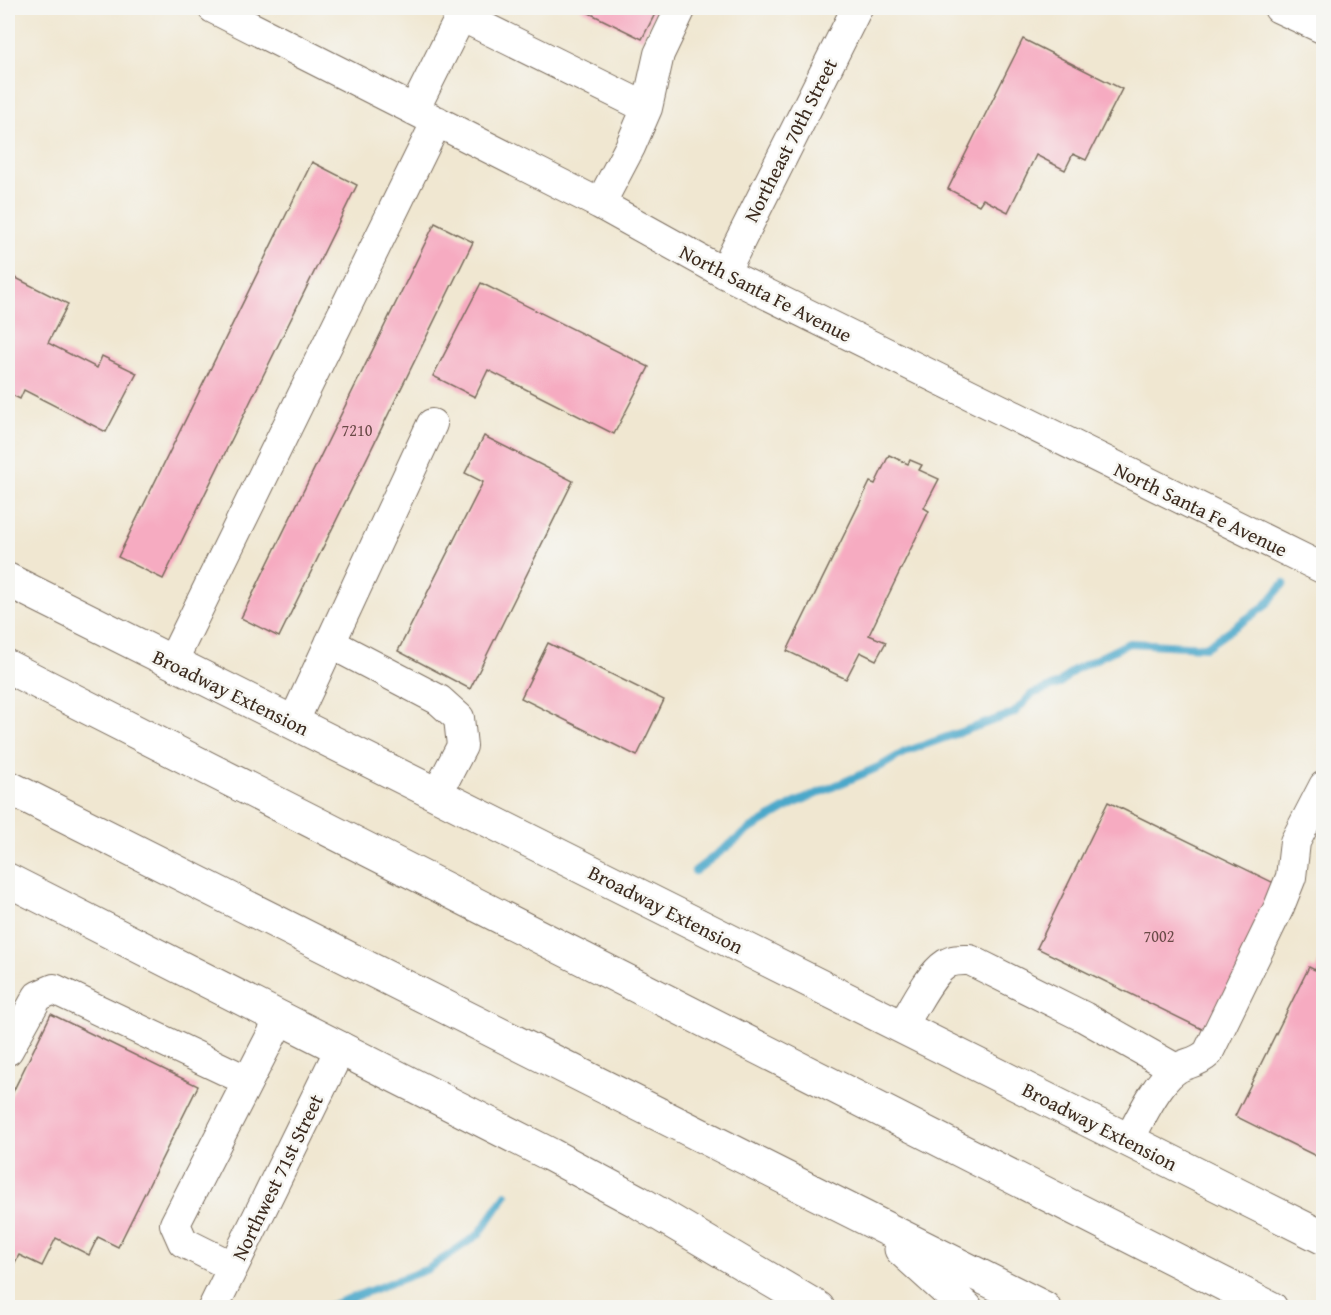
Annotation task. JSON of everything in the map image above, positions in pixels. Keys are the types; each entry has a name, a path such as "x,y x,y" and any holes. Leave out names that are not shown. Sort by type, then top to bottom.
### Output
{"main road":[{"name":"Broadway Extension","path":"8,580 1323,1238"},
{"path":"8,667 1271,1308"},
{"path":"8,787 1044,1308"},
{"path":"8,879 551,1155 637,1201 782,1298 818,1308"},
{"path":"868,1220 966,1308"}],"street":[{"name":"North Santa Fe Avenue","path":"213,8 600,204 724,273 1323,569"},
{"path":"600,204 630,147 647,108 659,54 681,8"},
{"name":"Northeast 70th Street","path":"724,273 857,8"},
{"path":"1279,8 1323,29"},
{"path":"172,663 425,115 463,12 647,108"},
{"path":"293,723 432,424"},
{"path":"330,643 439,700 459,718 462,746 436,794"},
{"path":"1129,1140 1150,1102 1176,1069 1200,1061 1208,1053 1280,907 1291,877 1295,842 1323,786"},
{"path":"902,1027 930,981 946,964 956,960 970,960 1084,1017 1176,1069"},
{"path":"8,1050 38,996 54,989 248,1081"},
{"path":"233,1267 183,1242 175,1224 281,1017"},
{"name":"Northwest 71st Street","path":"213,1308 341,1047"}],"building":[{"path":"579,8 658,8 642,39"},
{"path":"1023,39 1122,89 1086,160 1073,154 1065,170 1036,155 1008,212 983,199 979,205 948,189"},
{"path":"312,162 357,185 163,579 118,557"},
{"path":"435,223 473,242 279,637 241,618"},
{"path":"8,274 68,304 48,343 97,368 102,356 137,373 106,432 24,390 20,399 8,393"},
{"path":"481,283 649,367 614,434 488,370 475,397 433,376"},
{"path":"484,436 573,481 470,689 398,651 483,482 465,473"},
{"path":"889,455 908,464 910,460 922,465 919,470 939,479 924,508 929,511 869,635 886,642 876,660 860,652 846,679 787,651 870,482 875,484"},
{"path":"548,643 664,700 637,756 521,698"},
{"path":"1108,802 1280,886 1210,1033 1037,948"},
{"path":"1324,953 1324,1160 1235,1116 1309,967 1315,970"},
{"path":"51,1014 198,1086 118,1247 98,1237 89,1255 56,1238 42,1266 19,1255 13,1266 8,1263 8,1102"}],"waterway":[{"path":"695,871 749,830 793,804 881,766 905,752 1014,713 1032,694 1059,684 1074,670 1129,643 1206,647 1265,606 1284,583"},
{"path":"324,1308 428,1269 479,1234 506,1195"}]}
